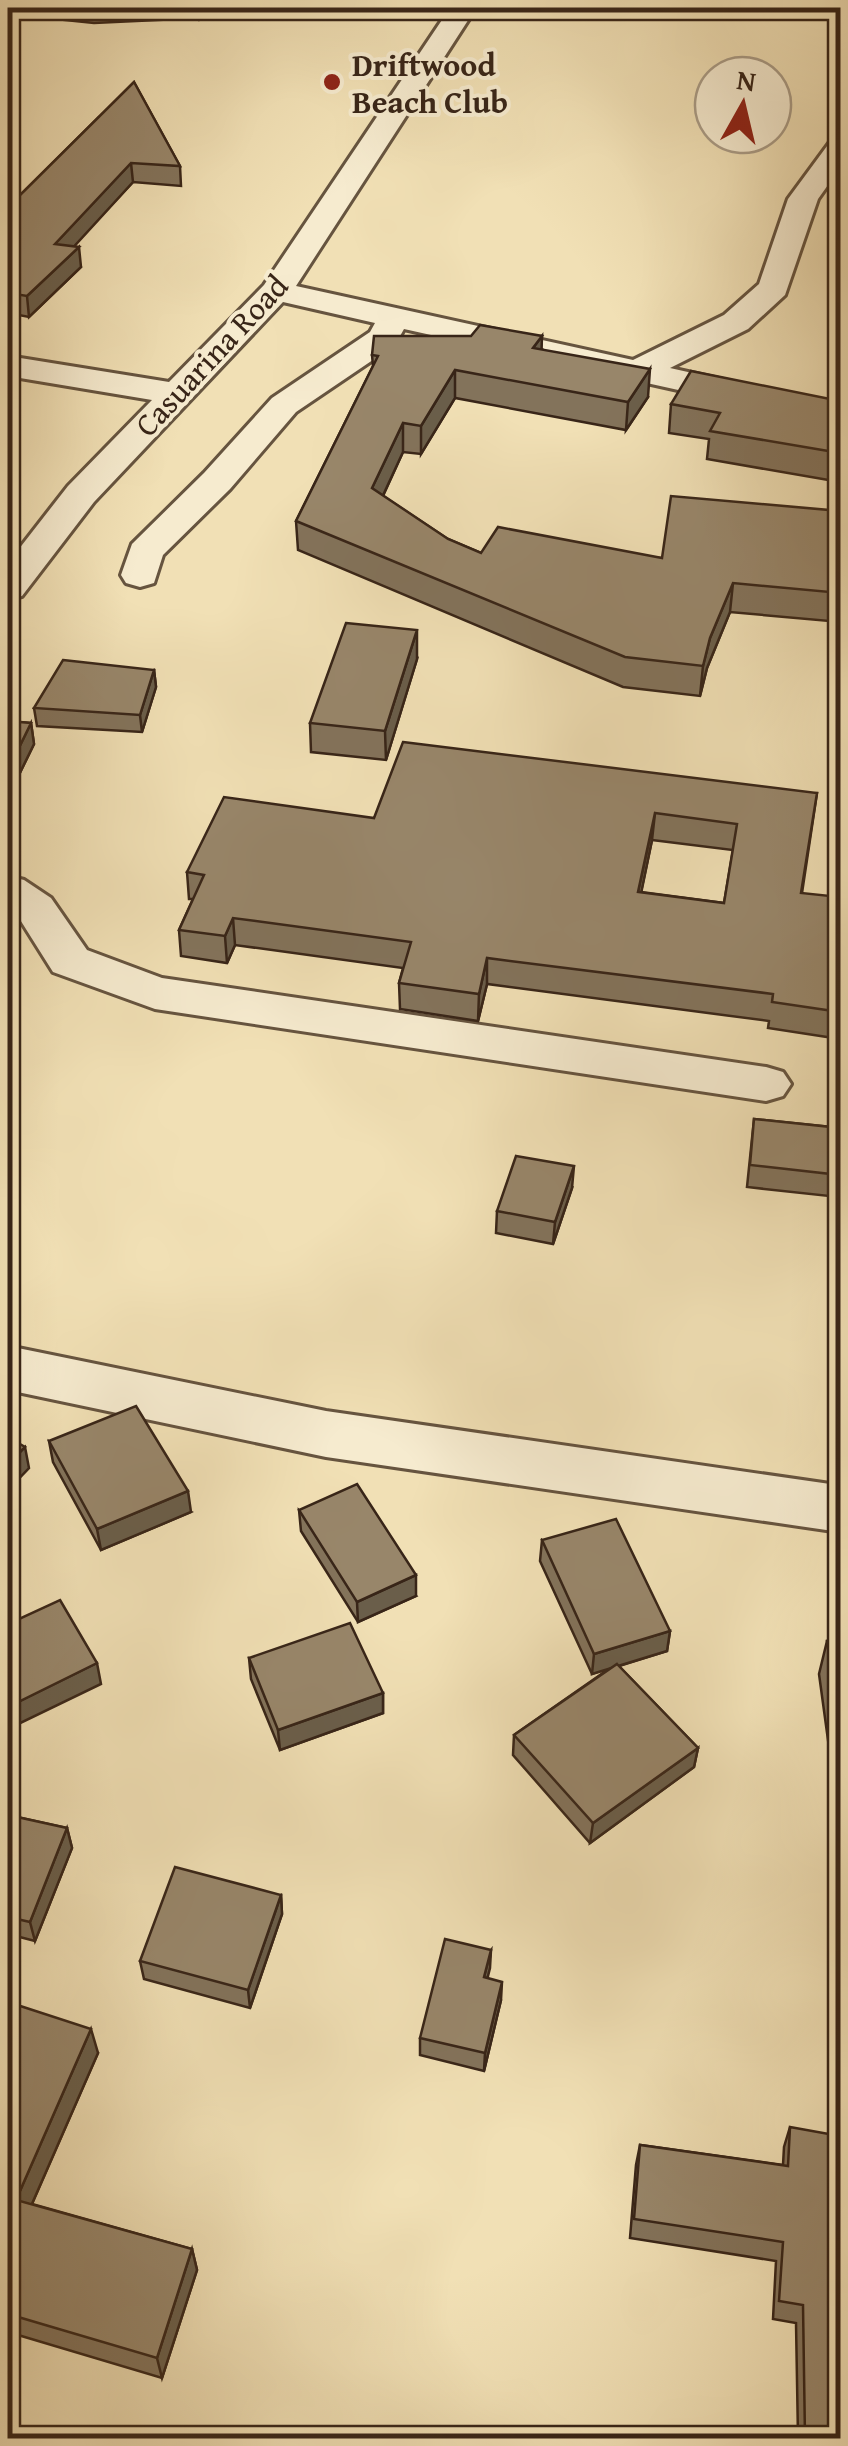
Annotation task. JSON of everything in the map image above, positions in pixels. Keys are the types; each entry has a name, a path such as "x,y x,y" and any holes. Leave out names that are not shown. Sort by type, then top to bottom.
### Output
{"street":[{"name":"Casuarina Road","path":"8,588 82,494 276,290 463,8"},
{"path":"632,373 736,322 774,288 803,199 840,148"},
{"path":"276,290 632,373 840,416"},
{"path":"140,576 145,552 217,482 284,405 384,338 393,319"},
{"path":"8,366 176,394"},
{"path":"8,890 36,908 70,961 155,993 766,1084"},
{"path":"8,1368 326,1434 837,1509"}],"building":[{"path":"134,82 180,166 131,163 55,244 79,247 27,296 8,293 8,207"},
{"path":"480,325 542,336 533,348 650,369 628,402 455,370 421,426 403,423 372,488 448,539 481,553 498,527 662,558 671,496 840,511 840,593 733,583 703,666 625,657 296,521 378,356 372,355 374,336 471,336"},
{"path":"691,371 840,401 840,453 710,431 720,413 671,404"},
{"path":"346,623 417,630 385,731 310,723"},
{"path":"63,660 154,670 140,715 34,708"},
{"path":"8,721 31,723 10,766 8,766"},
{"path":"403,742 817,793 801,893 840,897 840,1012 772,1002 773,994 487,958 479,994 399,983 411,942 233,918 225,936 179,930 204,875 187,872 224,797 374,818","holes":["655,813 737,824 724,903 638,892"]},
{"path":"754,1119 840,1128 840,1175 750,1165"},
{"path":"516,1156 574,1166 555,1222 497,1211"},
{"path":"136,1406 188,1491 97,1529 49,1441"},
{"path":"8,1437 25,1447 8,1464"},
{"path":"357,1484 416,1575 357,1602 299,1510"},
{"path":"616,1519 670,1631 594,1654 542,1540"},
{"path":"60,1600 97,1663 8,1707 8,1624"},
{"path":"350,1623 383,1693 278,1730 249,1658"},
{"path":"827,1641 840,1641 840,1738"},
{"path":"617,1664 698,1748 593,1823 514,1735"},
{"path":"8,1815 67,1828 30,1922 8,1917"},
{"path":"175,1867 281,1895 248,1990 140,1961"},
{"path":"445,1939 491,1950 484,1977 502,1982 485,2053 420,2038"},
{"path":"8,2002 91,2029 16,2200 192,2249 157,2358 8,2314"},
{"path":"790,2127 840,2136 840,2438 805,2438 803,2305 779,2301 783,2242 634,2219 640,2145 788,2166"}],"place":[{"name":"Driftwood Beach Club","path":"332,82"}]}
